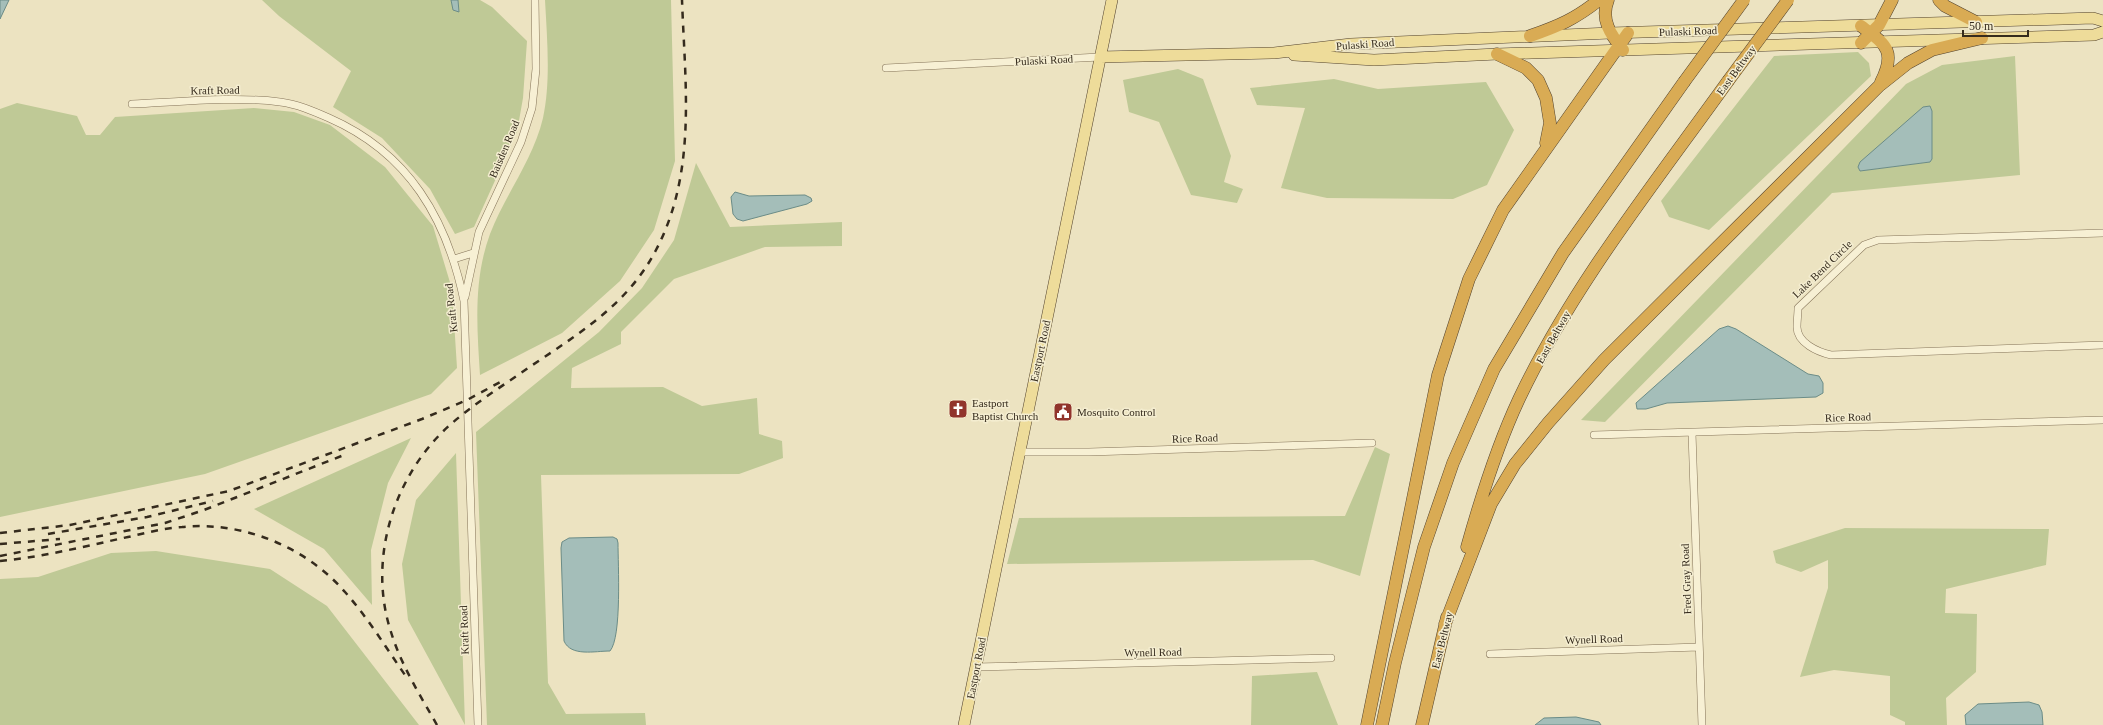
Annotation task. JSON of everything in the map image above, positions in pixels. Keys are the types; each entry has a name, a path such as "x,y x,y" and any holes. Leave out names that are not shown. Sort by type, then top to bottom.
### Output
{"highway":[{"path":"1530,36 1572,20 1599,0"},
{"path":"1608,0 1605,8 1605,18 1610,33 1619,48"},
{"path":"1382,725 1395,663 1424,547 1453,462 1494,369 1563,253 1744,0"},
{"name":"East Beltway","path":"1422,725 1445,624 1484,486 1519,399 1565,316 1592,272 1728,81 1788,0"},
{"path":"1861,43 1875,29 1892,0"},
{"path":"1939,0 1945,6 1976,22"},
{"path":"1861,26 1875,29 1889,53 1888,67 1879,86"},
{"path":"1367,725 1438,375 1469,279 1503,210 1544,149 1619,48 1628,32"},
{"path":"1445,624 1491,504 1515,464 1548,423 1604,360 1879,86 1908,63 1932,50 1982,38"},
{"path":"1497,54 1526,68 1538,80 1546,98 1550,123 1544,149"}],"main road":[{"name":"Eastport Road","path":"964,725 1112,0"},
{"path":"1875,29 1976,22 2093,18 2103,20"},
{"name":"Pulaski Road","path":"1274,53 1351,44 1628,32 1861,26"},
{"name":"Pulaski Road","path":"1100,57 1274,53 1374,60 1619,48 1861,43 2094,35 2103,32"}],"street":[{"name":"Baisden Road","path":"464,301 473,253 485,217 521,142 532,108 536,69 535,0"},
{"name":"Pulaski Road","path":"886,68 1100,57"},
{"name":"Kraft Road","path":"132,104 238,100 280,102 303,107 345,125 369,139 388,155 425,198 444,231 454,259 464,301 478,725"},
{"name":"Lake Bend Circle","path":"2103,233 1878,240 1864,245 1841,265 1798,308 1797,329 1806,344 1821,353 1832,355 2103,345"},
{"path":"454,259 473,253"},
{"name":"Rice Road","path":"1594,435 2103,420"},
{"name":"Fred Gray Road","path":"1692,433 1702,725"},
{"name":"Rice Road","path":"1019,452 1089,452 1372,443"},
{"name":"Wynell Road","path":"1490,654 1699,647"},
{"name":"Wynell Road","path":"976,667 1331,658"}],"green space":[{"path":"262,0 451,0 453,6 459,12 458,0 480,0 492,7 527,41 523,98 517,132 474,227 455,234 430,189 382,138 333,107 351,71 279,16"},
{"path":"545,0 671,0 675,161 654,230 620,281 562,333 480,375 477,322 479,286 485,251 496,220 533,148 543,118 548,74"},
{"path":"1858,52 1869,63 1871,76 1709,230 1669,217 1661,201 1774,56"},
{"path":"2015,56 2020,175 1832,193 1605,422 1581,420 1906,84 1942,65","holes":["1932,159 1929,162 1860,171 1858,167"]},
{"path":"1178,69 1203,79 1231,156 1224,182 1243,189 1237,203 1191,195 1159,122 1129,112 1123,80"},
{"path":"1334,79 1378,89 1486,82 1514,130 1487,185 1453,199 1327,198 1281,188 1305,108 1257,105 1250,88"},
{"path":"17,103 77,116 86,135 100,135 115,117 254,108 294,112 330,125 385,167 433,226 452,289 457,368 431,394 205,474 0,517 0,109"},
{"path":"696,163 730,227 842,222 842,246 765,247 674,279 621,332 621,344 572,368 571,388 663,387 702,406 757,398 759,434 782,441 783,458 739,474 541,475 548,683 566,714 645,713 646,725 487,725 476,432 599,332 642,288 674,240"},
{"path":"411,438 388,483 371,550 372,605 324,549 254,509"},
{"path":"1375,447 1390,454 1360,576 1313,560 1007,564 1019,518 1345,516"},
{"path":"456,453 465,725 408,620 402,564 416,500"},
{"path":"1845,528 2049,529 2046,565 1946,589 1945,613 1977,614 1976,672 1946,698 1947,725 1905,725 1905,722 1890,715 1890,676 1834,670 1800,677 1828,588 1828,560 1801,572 1776,563 1773,551"},
{"path":"156,551 270,569 327,606 419,725 0,725 0,579 38,577 111,553"},
{"path":"1317,672 1338,725 1251,725 1252,676"}],"water":[{"path":"0,0 9,0 0,19"},
{"path":"451,0 458,0 459,12 453,10"},
{"path":"1930,106 1932,111 1932,159 1930,162 1860,171 1858,167 1860,162 1923,107"},
{"path":"735,192 749,196 805,195 811,198 812,201 807,204 743,221 737,219 733,214 731,197"},
{"path":"1728,326 1736,329 1808,374 1819,376 1823,383 1823,393 1816,397 1667,403 1646,409 1637,409 1636,403 1719,329"},
{"path":"613,537 617,539 618,543 619,583 618,616 614,643 610,651 584,652 572,649 567,646 564,641 562,542 569,538"},
{"path":"2029,702 2039,705 2042,712 2043,725 1966,725 1965,715 1978,704"},
{"path":"1576,717 1599,722 1601,725 1535,725 1544,718"}],"railway":[{"path":"437,725 411,680 400,656 391,632 384,604 382,576 384,547 391,519 401,493 414,467 431,444 460,416 567,342 601,316 632,286 645,269 656,250 669,220 678,190 683,159 686,128 686,96 682,0"},
{"path":"0,533 70,525 229,491 422,419 467,400 502,381"},
{"path":"0,556 165,523 204,510 344,455"},
{"path":"48,534 147,517 213,501"},
{"path":"0,561 48,554 175,528 205,526 227,528 249,533 271,540 292,550 329,576 362,612 407,678"},
{"path":"0,544 60,539"}],"place":[{"name":"Eastport Baptist Church","path":"958,409"},
{"name":"Mosquito Control","path":"1063,412"}]}
